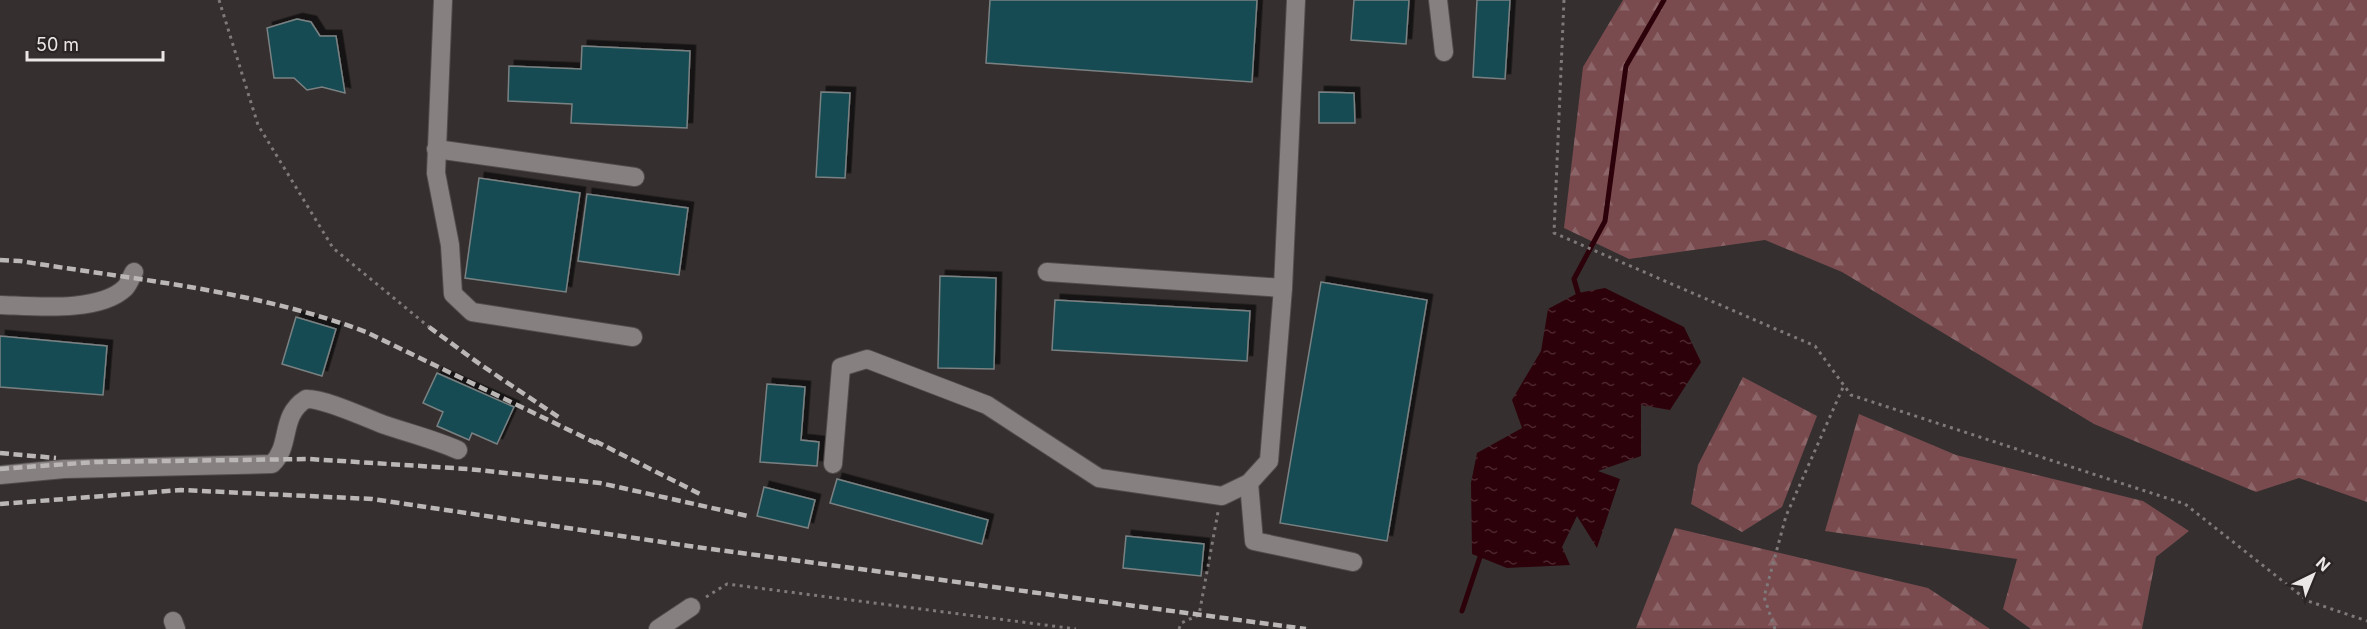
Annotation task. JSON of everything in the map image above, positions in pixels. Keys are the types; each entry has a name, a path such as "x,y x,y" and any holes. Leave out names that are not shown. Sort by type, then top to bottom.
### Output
{"street":[{"path":"443,0 436,173 450,245 453,294 472,312 633,337"},
{"path":"833,464 841,367 867,359 987,405 1099,478 1222,495 1249,483 1269,460 1283,288 1296,0"},
{"path":"1438,0 1444,52"},
{"path":"436,149 635,177"},
{"path":"0,306 80,306 124,290 134,272"},
{"path":"1047,272 1283,288"},
{"path":"0,475 64,469 272,464 281,453 289,416 296,406 306,399 324,401 386,425 434,439 458,450"},
{"path":"1249,483 1254,542 1353,562"},
{"path":"658,629 691,607"}],"path":[{"path":"219,0 258,125 333,248 429,327"},
{"path":"1564,0 1554,233 1815,346 1851,395 2185,504 2308,602 2367,621"},
{"path":"1775,629 1764,597 1783,528 1844,384"},
{"path":"1179,629 1181,623 1199,615 1213,535"},
{"path":"691,607 727,584 1076,629"}],"green space":[{"path":"1623,0 2367,0 2367,502 2299,478 2256,492 2094,424 1842,272 1765,240 1629,259 1564,228 1583,67"},
{"path":"1743,377 1817,416 1782,507 1742,532 1691,504 1698,465"},
{"path":"1859,414 1956,455 2143,501 2189,531 2156,557 2142,629 2031,629 2003,609 2017,559 1825,531"},
{"path":"1675,528 1928,588 1990,629 1636,628"}],"water":[{"path":"1605,288 1684,327 1701,362 1670,410 1641,405 1641,456 1598,471 1620,479 1597,548 1577,516 1562,547 1570,565 1507,568 1472,554 1471,483 1477,453 1522,428 1512,400 1541,351 1548,309 1578,293"}],"building":[{"path":"990,0 1257,0 1252,82 986,63"},
{"path":"1354,0 1409,0 1406,44 1351,40"},
{"path":"1477,0 1510,0 1505,79 1473,77"},
{"path":"297,19 311,22 320,36 336,36 345,93 322,87 307,90 294,78 274,78 267,28"},
{"path":"582,46 690,51 687,128 571,123 572,104 508,101 509,66 581,69"},
{"path":"821,92 850,93 845,178 816,177"},
{"path":"1319,92 1354,93 1355,123 1319,123"},
{"path":"479,178 580,193 566,292 465,278"},
{"path":"587,194 688,208 679,275 578,261"},
{"path":"940,276 996,278 994,369 938,368"},
{"path":"1321,282 1427,300 1387,541 1280,523"},
{"path":"1055,300 1250,311 1247,361 1052,350"},
{"path":"296,317 336,329 322,376 282,364"},
{"path":"0,336 107,346 103,395 0,387"},
{"path":"437,373 514,407 497,444 472,433 469,440 437,426 443,412 423,403"},
{"path":"767,384 805,387 801,440 819,442 817,466 760,462"},
{"path":"837,479 988,520 982,544 830,503"},
{"path":"764,487 815,500 808,528 757,516"},
{"path":"1126,536 1204,544 1201,576 1123,568"}],"waterway":[{"path":"1578,293 1574,279 1605,221 1626,66 1664,0"},
{"path":"1462,611 1480,557"}],"railway":[{"path":"0,260 20,261 195,288 238,296 324,318 366,332 600,445"},
{"path":"429,327 560,418"},
{"path":"595,441 702,495"},
{"path":"0,453 56,458"},
{"path":"0,469 95,462 309,459 468,469 600,483 748,516"},
{"path":"0,504 181,490 372,499 689,546 1306,629"}]}
